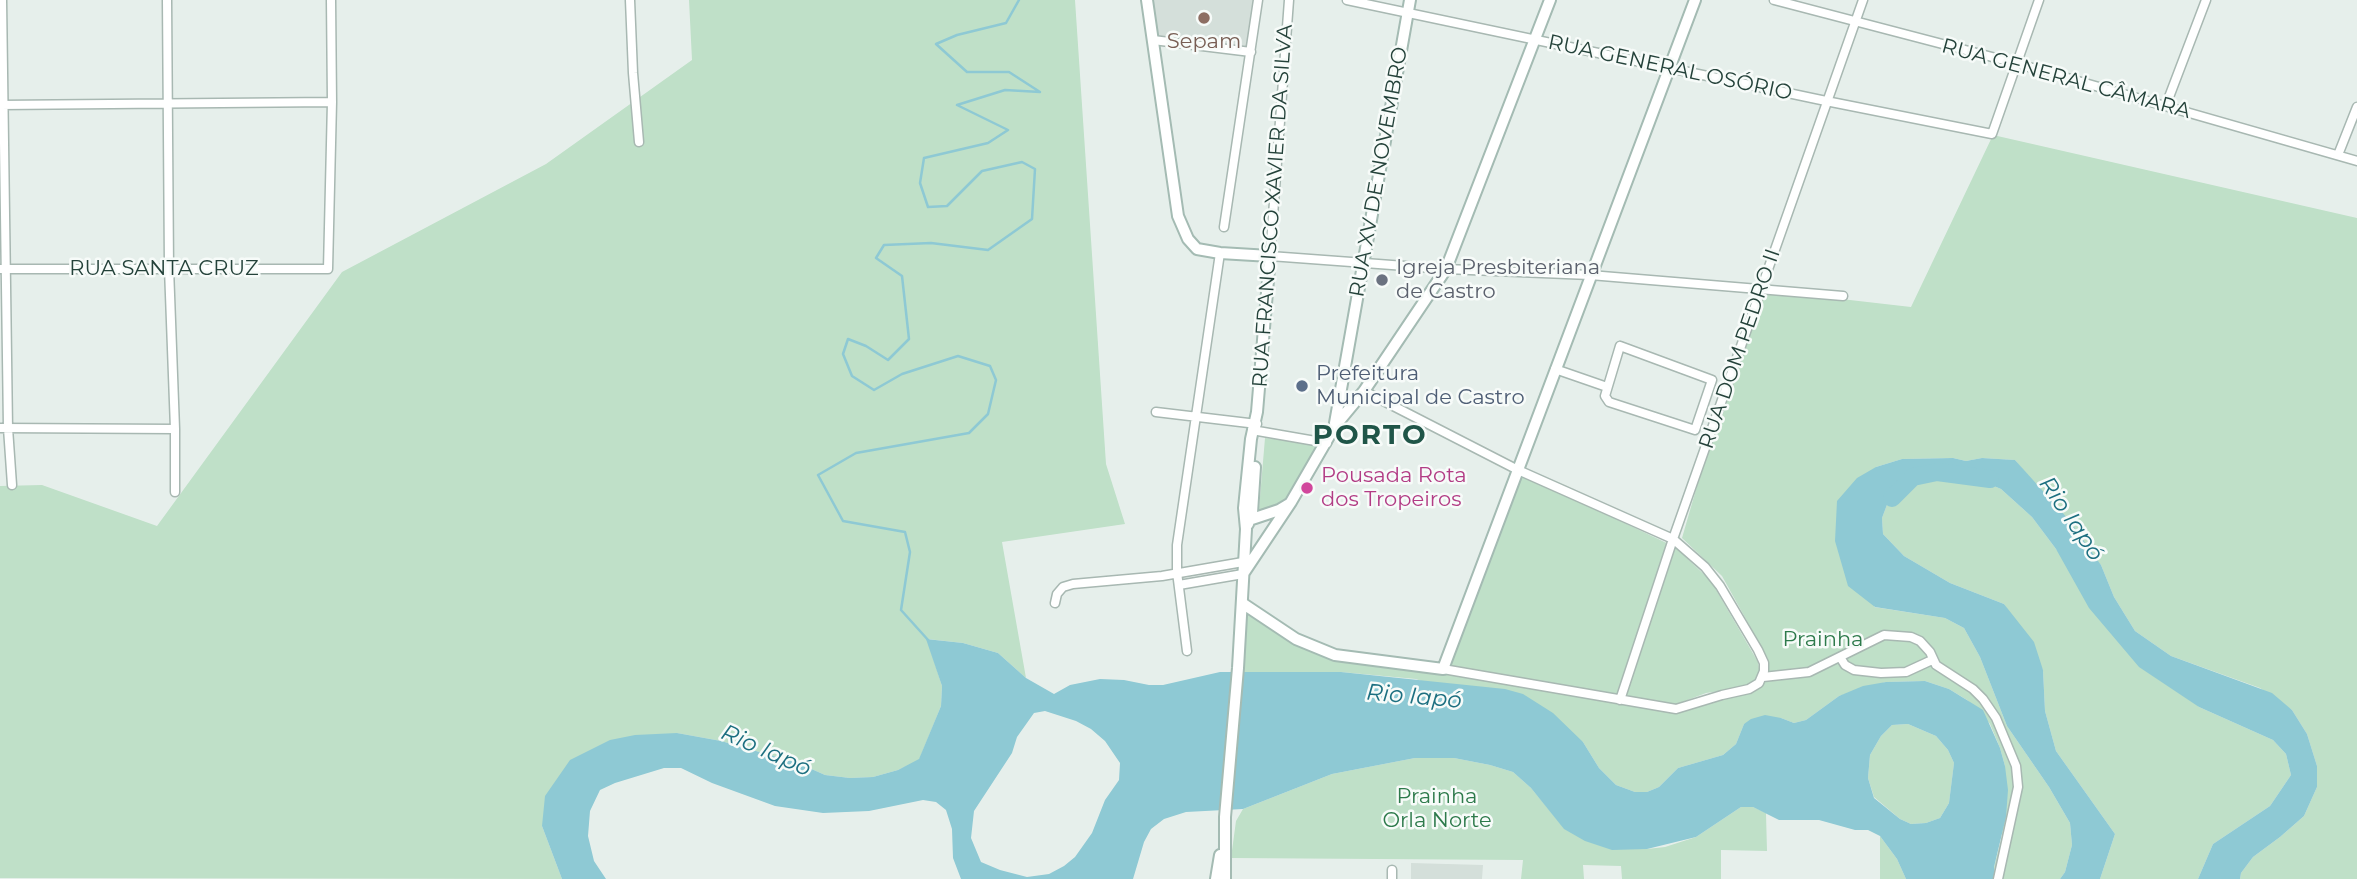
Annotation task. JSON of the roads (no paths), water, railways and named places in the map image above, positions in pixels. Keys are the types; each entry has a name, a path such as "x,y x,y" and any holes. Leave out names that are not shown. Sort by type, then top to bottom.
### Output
{"street":[{"path":"2,0 4,428 12,485"},
{"path":"167,0 169,268 176,429 175,492"},
{"path":"1,105 332,102 331,0"},
{"path":"630,0 639,142"},
{"path":"1147,0 1178,216 1188,239 1197,249 1220,253 1446,269 1590,275 1843,296"},
{"path":"1224,227 1258,0"},
{"name":"RUA FRANCISCO XAVIER DA SILVA","path":"1224,839 1238,668 1242,574 1289,0"},
{"name":"RUA GENERAL OSÓRIO","path":"1348,0 1992,134 2015,63"},
{"name":"RUA XV DE NOVEMBRO","path":"1335,426 1410,0"},
{"path":"1179,585 1242,574 1291,502 1335,426 1364,391 1446,269 1550,0"},
{"path":"1443,669 1695,0"},
{"name":"RUA GENERAL CÂMARA","path":"1774,0 2015,63 2357,161"},
{"name":"RUA DOM PEDRO II","path":"1620,700 1673,539 1863,0"},
{"path":"2015,63 2039,0"},
{"path":"2166,105 2206,0"},
{"path":"1153,40 1251,52"},
{"name":"RUA SANTA CRUZ","path":"4,269 328,269 332,102"},
{"path":"2338,155 2357,107"},
{"path":"1187,651 1177,572 1177,545 1220,253"},
{"path":"1620,345 1712,380 1695,430 1616,406 1605,396 1607,387 1620,345"},
{"path":"1555,369 1607,387"},
{"path":"1242,603 1296,639 1335,655 1443,669 1676,709 1749,689 1759,684 1763,677 1764,663 1758,650 1714,578 1673,539 1518,470 1364,391 1349,388 1341,390"},
{"path":"1339,403 1350,407"},
{"path":"1156,412 1256,424 1326,443"},
{"path":"4,428 176,429"},
{"path":"1264,542 1252,540 1246,526 1291,502"},
{"path":"1055,603 1057,594 1063,587 1073,584 1155,577 1243,562"},
{"path":"1763,677 1809,672 1876,638 1894,635 1920,641 1941,670 1973,689 1983,699 1996,718 2016,766 2018,787 1998,879"},
{"path":"1840,657 1854,670 1881,673 1906,672 1932,660"},
{"path":"1216,879 1224,839"},
{"path":"1224,839 1225,879"}],"water":[{"path":"1953,458 1966,461 1982,458 2015,460 2069,520 2101,565 2114,597 2135,631 2171,656 2272,693 2292,710 2307,734 2317,766 2317,787 2304,816 2253,857 2241,873 2240,879 2198,879 2213,844 2270,806 2291,775 2286,754 2273,740 2199,707 2139,667 2089,608 2056,549 2032,517 2001,489 1970,476 1937,472 1913,477 1888,502 1882,518 1883,534 1904,556 1950,583 2004,604 2034,642 2043,670 2045,711 2056,751 2115,834 2100,879 2060,879 2065,872 2072,845 2070,823 2007,726 1980,657 1964,628 1945,618 1875,607 1848,586 1835,541 1837,501 1857,478 1876,467 1902,459"},
{"path":"926,639 963,643 998,653 1026,678 1054,694 1070,685 1100,679 1163,685 1220,672 1341,672 1505,689 1523,694 1553,713 1583,742 1599,768 1616,785 1635,792 1647,792 1659,787 1678,768 1723,755 1736,744 1744,724 1751,719 1765,715 1794,723 1806,720 1839,696 1863,686 1886,682 1925,681 1949,689 1983,710 2005,766 2008,790 2006,817 1994,867 1996,879 1906,879 1897,859 1880,836 1868,830 1855,830 1819,820 1779,820 1753,807 1741,807 1696,837 1647,849 1612,850 1585,841 1564,829 1531,788 1513,772 1454,758 1415,758 1332,774 1243,809 1186,812 1164,819 1151,829 1144,842 1133,879 961,879 953,858 952,829 946,810 936,802 923,800 869,811 823,813 775,806 712,783 681,768 664,768 600,790 590,811 588,836 594,861 606,879 562,879 542,826 545,796 570,760 610,740 635,735 677,733 721,741 798,763 825,775 873,777 898,770 919,759 941,706 942,686","holes":["1045,711 1076,721 1105,741 1120,763 1119,780 1105,800 1092,833 1075,857 1049,874 1027,877 981,862 971,838 974,811 1012,753 1017,737 1034,713","1908,724 1936,736 1948,750 1954,763 1949,803 1940,818 1926,823 1911,824 1900,819 1874,798 1868,778 1870,755 1881,736 1892,725"]}],"waterway":[{"path":"929,641 901,610 910,552 905,532 843,521 818,475 856,453 969,433 988,414 996,380 990,366 958,356 902,374 874,390 852,376 843,354 848,339 866,346 888,360 909,339 902,276 876,258 884,245 931,243 988,250 1032,219 1035,169 1022,162 982,171 947,206 928,207 920,183 924,158 988,143 1008,130 957,105 1005,90 1040,92 1009,72 967,72 936,44 957,35 1006,23 1019,0"},
{"name":"Rio Iapó","path":"1892,498 1913,477 1937,472 1990,479"}],"place":[{"name":"Sepam","path":"1204,18"},
{"name":"Igreja Presbiteriana de Castro","path":"1382,280"},
{"name":"Prefeitura Municipal de Castro","path":"1302,386"},
{"name":"Pousada Rota dos Tropeiros","path":"1307,488"}],"district":[{"name":"PORTO","path":"1370,436"}],"park label":[{"name":"Prainha","path":"1823,640"},
{"name":"Prainha Orla Norte","path":"1437,809"}]}
